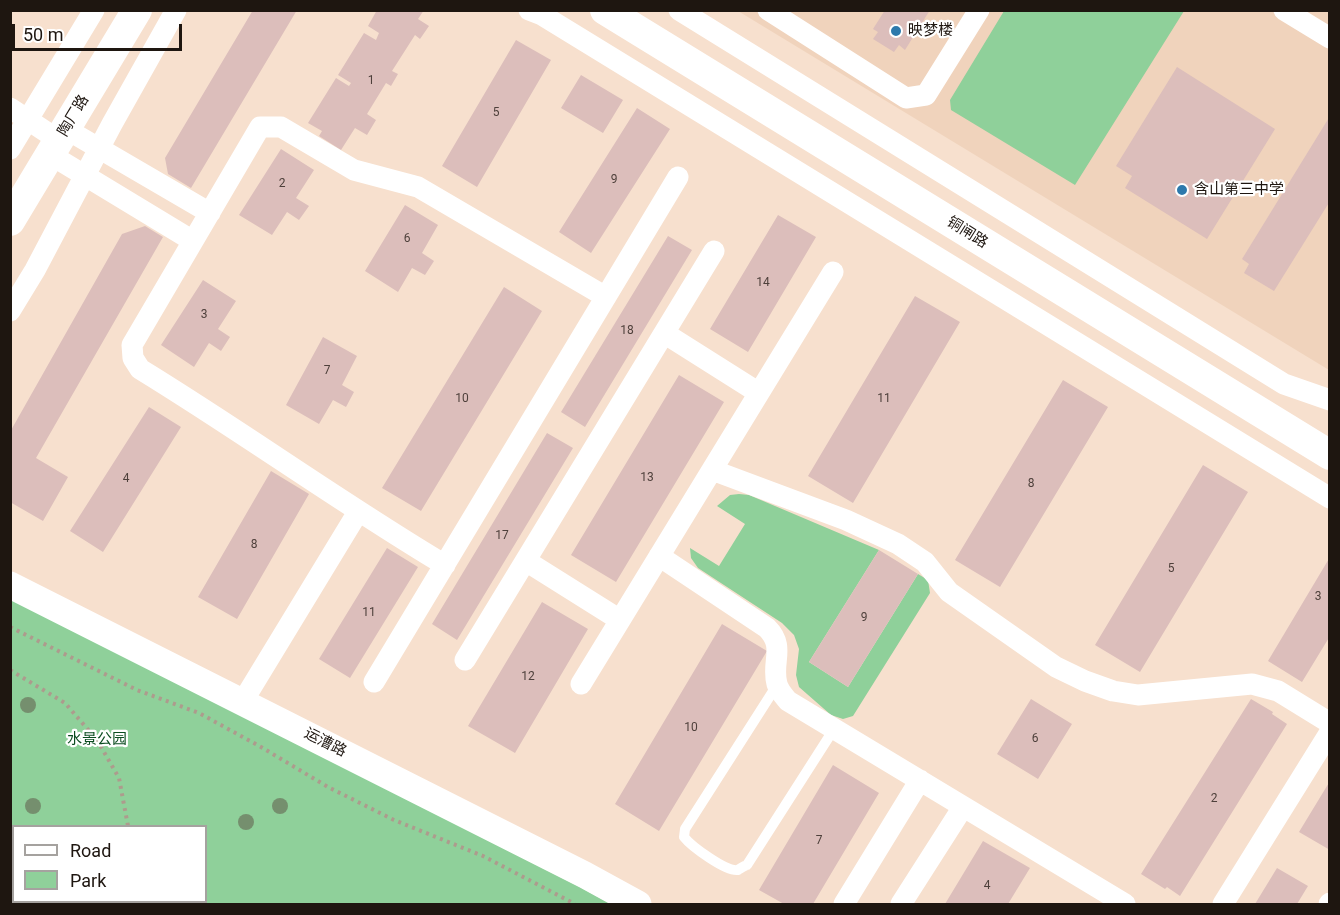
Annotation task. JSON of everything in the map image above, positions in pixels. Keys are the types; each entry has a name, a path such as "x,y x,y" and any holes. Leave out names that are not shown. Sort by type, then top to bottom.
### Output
{"main road":[{"name":"陶厂路","path":"10,221 137,10"},
{"name":"铜闸路","path":"605,10 1329,455"}],"street":[{"path":"93,10 19,114 11,148 99,148 210,213"},
{"path":"10,311 35,270 99,148 176,10"},
{"path":"529,10 543,15 1329,498"},
{"path":"679,10 1284,384 1329,400"},
{"path":"768,10 906,98 926,95 979,10"},
{"path":"1284,10 1329,39"},
{"path":"19,114 85,175 193,241"},
{"path":"445,565 256,446 208,411 140,369 132,358 132,345 260,127 281,128 354,170 418,187 606,297"},
{"path":"374,682 678,177"},
{"path":"465,660 714,251"},
{"path":"581,684 833,272"},
{"path":"664,333 759,393"},
{"path":"712,470 846,520 898,544 925,562 949,592 1056,668 1085,681 1113,691 1138,695 1252,684 1278,691 1329,723"},
{"path":"243,701 358,512"},
{"path":"659,556 775,635 778,648 777,685 788,701 1125,904"},
{"path":"526,561 620,620"},
{"name":"运漕路","path":"10,585 243,701 638,904"},
{"path":"1223,904 1329,732"},
{"path":"844,904 920,780"},
{"path":"901,904 963,807"}],"lane":[{"path":"777,685 684,828 684,837 690,845 730,869 739,870 747,865 834,729"}],"path":[{"path":"10,627 138,690 200,713 328,787 394,820 483,856 575,904"},
{"path":"10,670 65,703 97,740 118,778 128,825"}],"shaded area":[{"name":"含山第三中学","path":"738,11 1329,11 1329,370"}],"green space":[{"path":"1004,11 1184,11 1075,185 951,110 950,100"},
{"path":"730,495 749,495 879,550 809,662 848,687 918,574 928,580 930,593 853,716 843,719 831,715 799,687 796,675 799,649 794,635 782,623 698,568 691,558 690,548 719,566 745,524 717,506"},
{"name":"水景公园","path":"10,598 578,886 611,904 11,904"}],"building":[{"path":"253,10 297,10 191,188 168,174 165,158"},
{"path":"377,10 424,10 418,19 429,26 420,39 415,35 392,71 398,74 391,86 386,83 367,114 376,120 367,135 355,128 341,150 319,136 322,131 308,123 336,78 349,86 351,83 338,75 364,33 376,40 379,33 368,26"},
{"name":"映梦楼","path":"885,10 930,10 905,50 899,45 894,52 873,39 878,32 873,29"},
{"path":"516,40 551,60 477,187 442,166"},
{"path":"1177,67 1275,129 1207,239 1125,188 1132,176 1116,166"},
{"path":"581,75 623,100 603,133 561,108"},
{"path":"637,108 670,129 591,253 559,232"},
{"path":"1330,116 1330,201 1274,291 1244,273 1249,264 1242,259"},
{"path":"281,149 314,170 296,198 309,206 299,220 287,212 272,235 239,215"},
{"path":"405,205 438,225 422,253 434,261 425,275 412,268 398,292 365,271"},
{"path":"778,215 816,237 748,352 710,329"},
{"path":"145,226 163,237 36,458 68,477 43,521 10,502 10,432 122,234"},
{"path":"668,236 692,250 585,427 561,412"},
{"path":"203,280 236,301 218,329 230,337 221,351 209,343 194,367 161,345"},
{"path":"504,287 542,311 421,511 382,488"},
{"path":"915,296 960,322 853,503 808,476"},
{"path":"323,337 357,356 342,385 354,392 346,407 333,400 319,424 286,405"},
{"path":"679,375 724,402 616,582 571,555"},
{"path":"1063,380 1108,407 1000,587 955,560"},
{"path":"149,407 181,427 103,552 70,531"},
{"path":"547,433 573,448 457,640 432,624"},
{"path":"1203,465 1248,492 1140,672 1095,645"},
{"path":"271,471 309,494 237,619 198,597"},
{"path":"387,548 418,567 350,678 319,659"},
{"path":"879,550 918,574 848,687 809,662"},
{"path":"1330,557 1330,636 1302,682 1268,661"},
{"path":"542,602 588,629 515,753 468,726"},
{"path":"722,624 767,651 659,831 615,804"},
{"path":"1031,699 1072,724 1038,779 997,754"},
{"path":"1251,699 1273,712 1272,714 1287,724 1180,896 1141,874"},
{"path":"833,765 879,793 813,904 784,904 759,890"},
{"path":"1330,781 1330,850 1299,832"},
{"path":"983,841 1030,868 1008,904 945,904"},
{"path":"1277,868 1308,886 1297,904 1255,904"}],"place":[{"name":"映梦楼","path":"896,31"},
{"name":"含山第三中学","path":"1182,190"}]}
